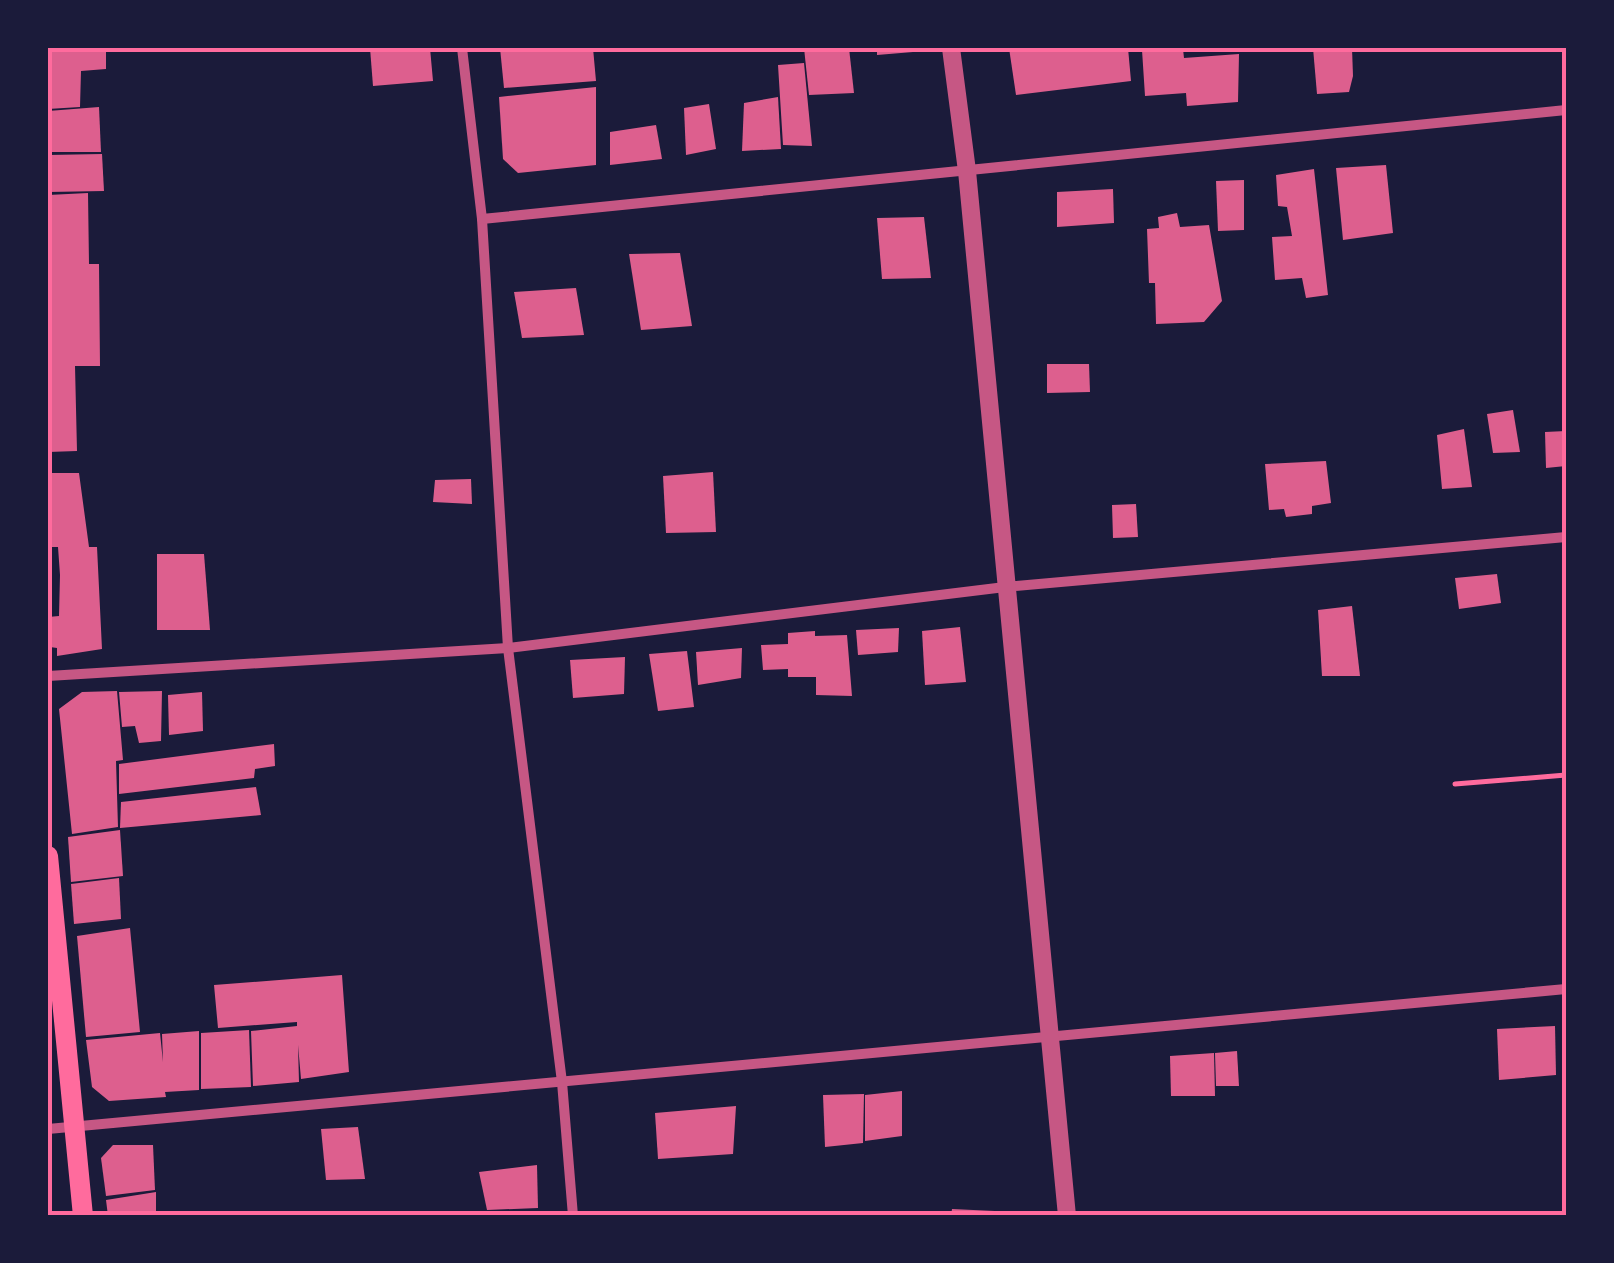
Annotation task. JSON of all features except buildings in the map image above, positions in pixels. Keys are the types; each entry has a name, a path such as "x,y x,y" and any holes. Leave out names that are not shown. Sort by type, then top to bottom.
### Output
{"main road":[{"path":"48,856 83,1216"}],"street":[{"path":"462,48 482,219 508,648 562,1082 573,1216"},
{"path":"950,48 966,171 1067,1216"},
{"path":"482,219 1566,110"},
{"path":"48,676 508,648 1006,587 1566,537"},
{"path":"48,1129 1566,989"}],"path":[{"path":"1456,784 1566,775"}]}
